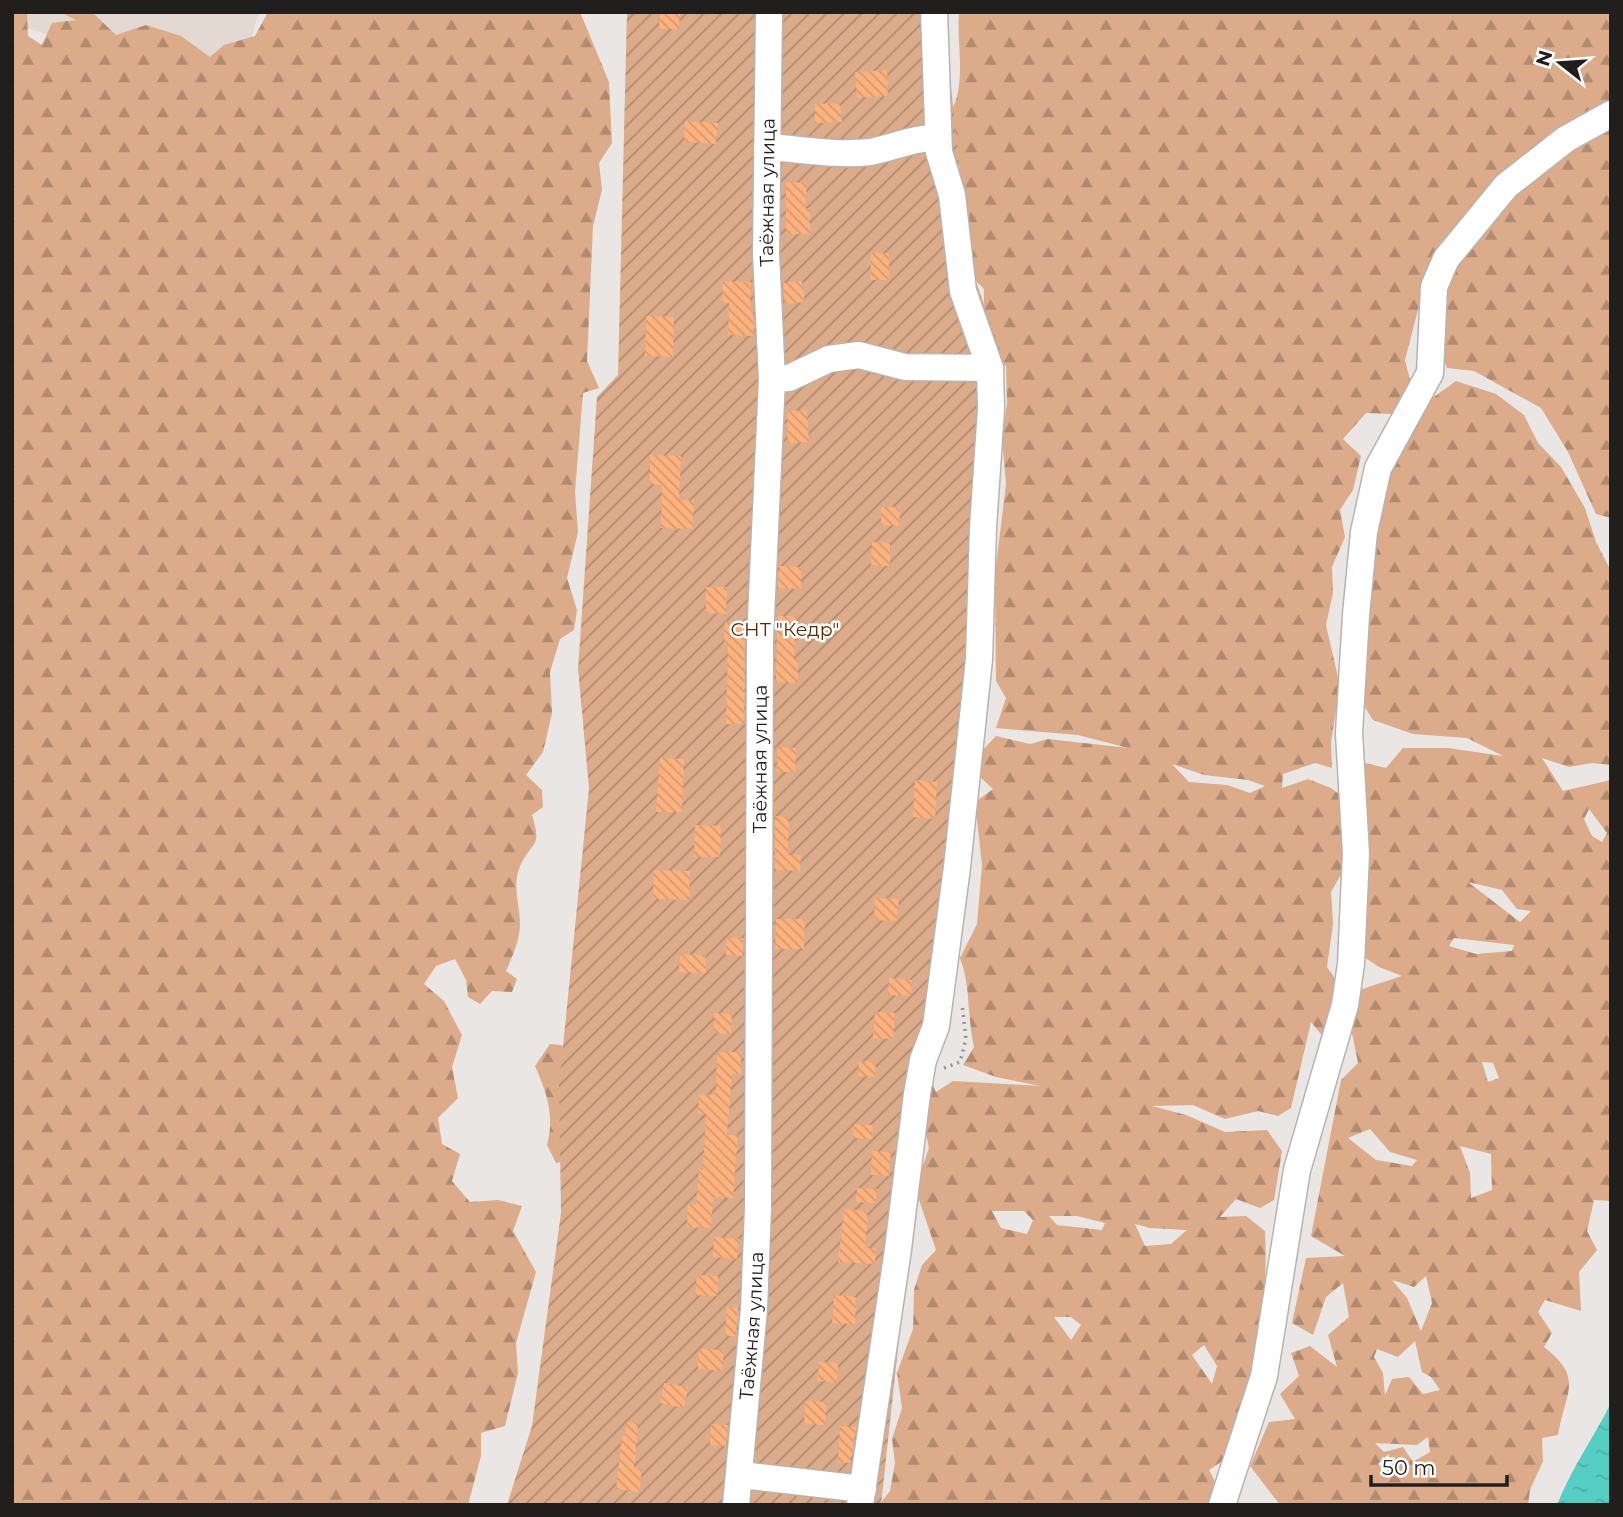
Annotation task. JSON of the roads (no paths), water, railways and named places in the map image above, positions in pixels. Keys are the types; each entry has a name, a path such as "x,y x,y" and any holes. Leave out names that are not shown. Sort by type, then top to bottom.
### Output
{"street":[{"name":"Таёжная улица","path":"736,1505 741,1475 754,1309 758,1208 760,604 772,379 766,254 769,12"},
{"path":"741,1475 862,1497 898,1249 917,1094 923,1060 936,1026 957,867 979,659 983,527 991,409 990,368 963,291 958,233 938,138 934,12"},
{"path":"1222,1505 1264,1376 1297,1170 1345,1005 1351,964 1356,854 1349,733 1356,615 1364,532 1378,468 1430,373 1434,287 1446,259 1506,186 1566,139 1611,114"},
{"path":"767,147 844,154 882,149 923,138 938,138"},
{"path":"772,379 789,378 829,359 859,355 905,367 990,368"}],"water":[{"path":"1611,1403 1611,1505 1557,1505 1569,1479"}],"park label":[{"name":"СНТ \"Кедр\"","path":"785,629"}]}
